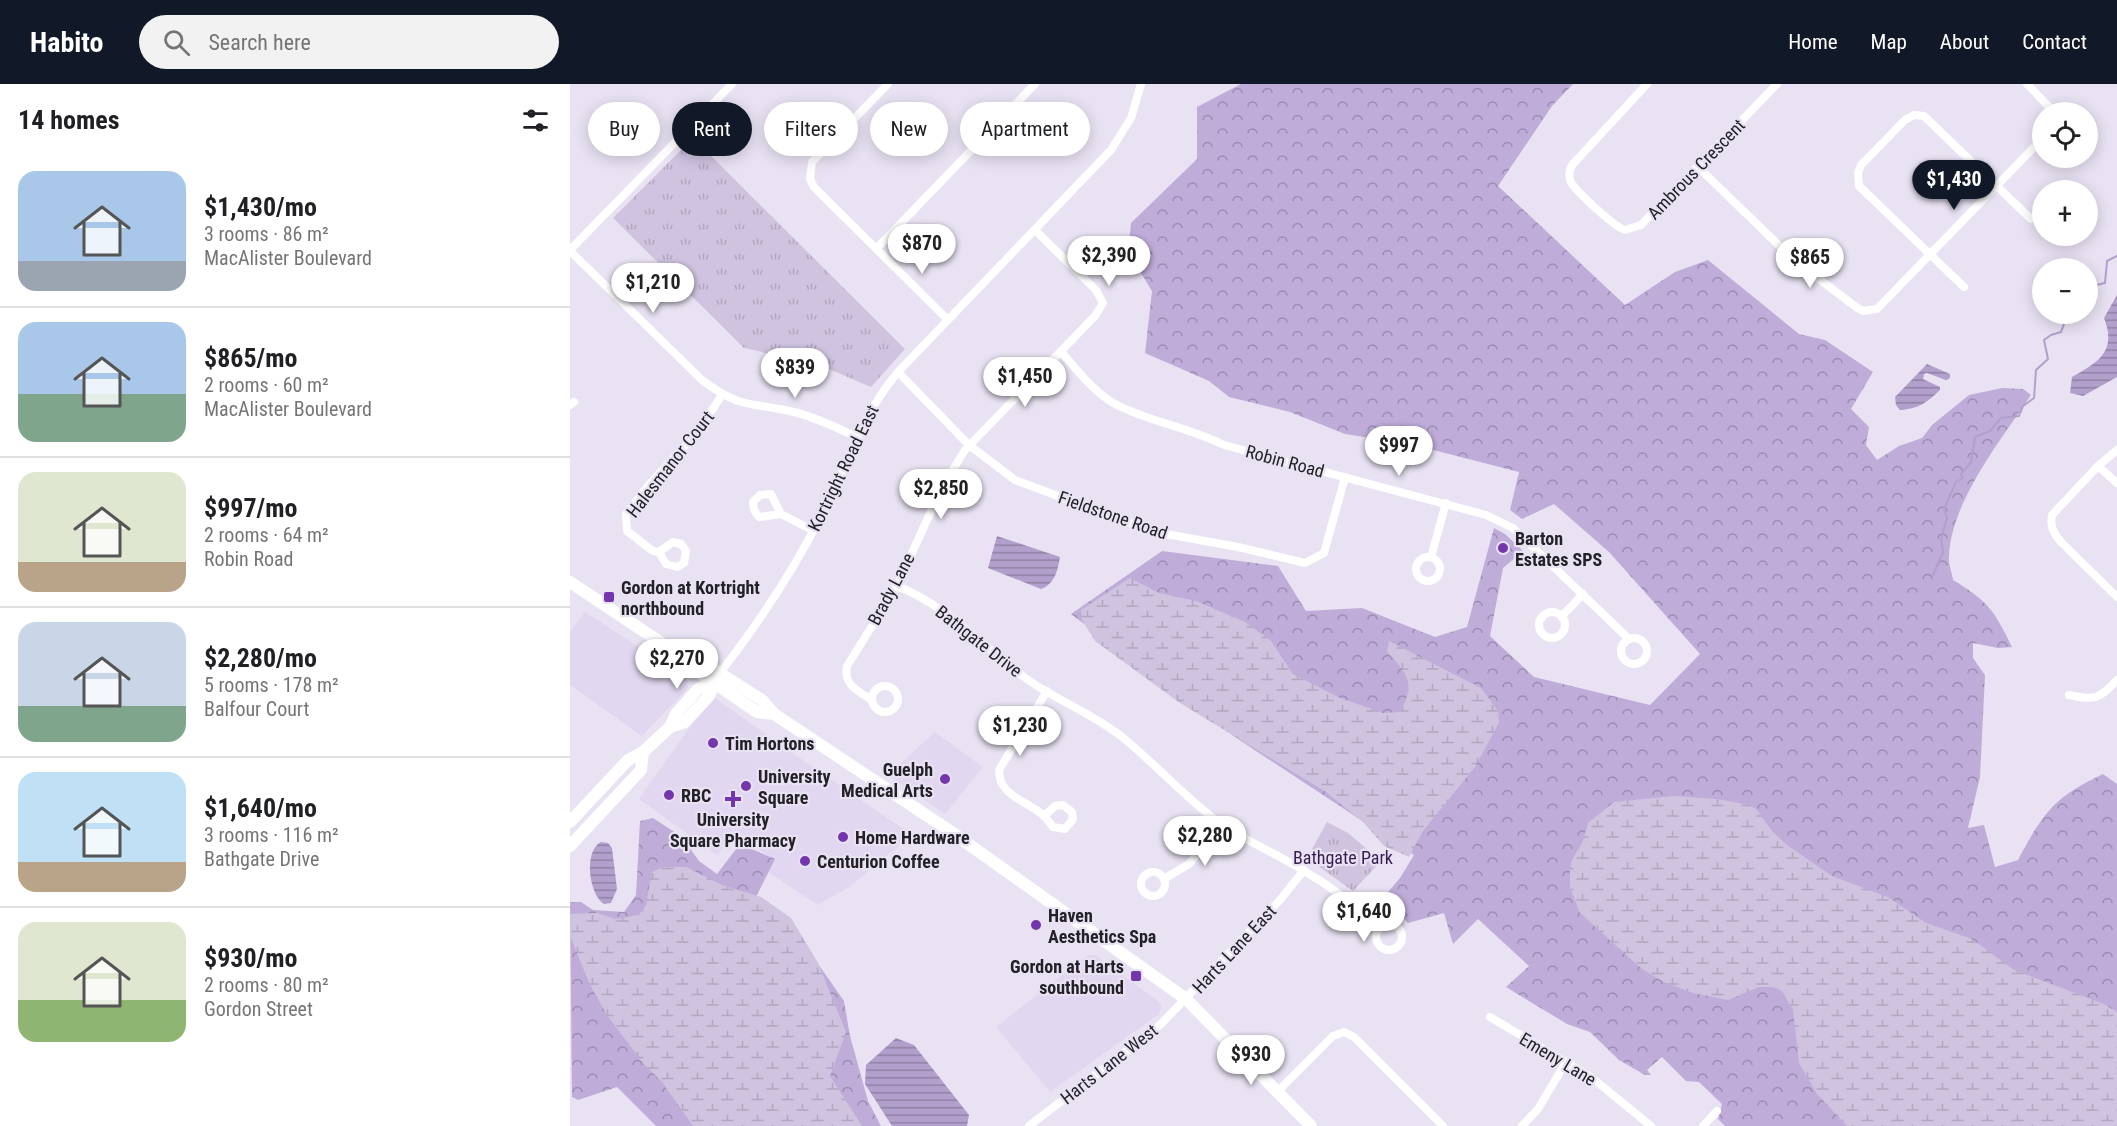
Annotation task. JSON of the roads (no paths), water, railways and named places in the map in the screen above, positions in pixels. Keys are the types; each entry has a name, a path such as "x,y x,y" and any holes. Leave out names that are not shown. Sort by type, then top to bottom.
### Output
{"main road":[{"path":"570,582 666,646 675,656 717,678 757,712 774,714 950,831 1186,999 1311,1126"},
{"path":"570,822 628,760 643,752 670,727 676,714 698,689 717,678"},
{"path":"570,846 575,831 641,770 643,752"}],"street":[{"path":"732,84 570,250 702,380 722,395 752,406 807,416 855,436"},
{"path":"888,84 812,162 809,170 814,187 948,320"},
{"path":"877,248 1035,84"},
{"name":"Kortright Road East","path":"717,678 790,572 814,531 855,436 874,402 897,372 1111,150 1131,118 1141,84"},
{"name":"Ambrous Crescent","path":"1647,84 1573,164 1570,172 1573,186 1616,226 1630,230 1641,225 1777,84"},
{"path":"2027,84 2044,102"},
{"path":"1964,287 1859,186 1857,179 1861,165 1905,120 1919,115 1927,118 2031,219"},
{"path":"1698,166 1794,260 1863,311 1877,309 2032,149"},
{"name":"Brady Lane","path":"872,700 850,685 846,671 897,586 942,487 969,445 1095,316 1103,303 1095,290 1035,230"},
{"name":"Robin Road","path":"1061,352 1095,389 1116,404 1224,445 1446,503 1486,515 1513,528 1629,639"},
{"name":"Fieldstone Road","path":"897,372 969,445 1015,480 1155,532 1238,547 1305,563 1324,553 1345,477"},
{"name":"Halesmanor Court","path":"658,552 653,551 627,531 626,514 698,431 722,395"},
{"path":"2117,450 2098,466 2052,515 2050,523 2052,532 2061,542 2117,597"},
{"path":"2098,466 2117,483"},
{"path":"1431,557 1446,503"},
{"path":"782,514 814,531"},
{"name":"Bathgate Drive","path":"897,586 935,607 980,638 1016,671 1122,737 1181,793 1221,824 1253,844 1304,870 1352,902 1380,928"},
{"path":"1562,616 1583,594"},
{"path":"2069,695 2087,700 2101,696 2117,680"},
{"path":"1044,816 1006,791 1000,781 999,770 1047,691"},
{"path":"1164,879 1189,864 1221,824"},
{"name":"Harts Lane East","path":"1186,999 1304,870"},
{"name":"Harts Lane West","path":"1029,1126 1160,1024 1186,999"},
{"name":"Emeny Lane","path":"1490,1017 1591,1077 1652,1126"},
{"path":"1278,1091 1333,1036 1344,1032 1354,1037 1443,1126"},
{"path":"1522,1126 1538,1109 1566,1062"},
{"path":"1703,1126 1717,1111"}],"waterway":[{"path":"2098,285 2105,283 2107,261 2117,256"},
{"path":"1933,575 1943,552 1941,539 1947,518 1944,509 1956,482 1963,478 1961,474 1971,462 1975,437 1990,431 2001,418 2019,416 2023,406 2034,398 2036,370 2048,359 2044,340 2061,332 2064,324"}],"place":[{"name":"Barton Estates SPS","path":"1503,548"},
{"name":"Gordon at Kortright northbound","path":"609,597"},
{"name":"Tim Hortons","path":"713,743"},
{"name":"Guelph Medical Arts","path":"945,779"},
{"name":"University Square","path":"746,786"},
{"name":"RBC","path":"669,795"},
{"name":"University Square Pharmacy","path":"733,799"},
{"name":"Home Hardware","path":"843,837"},
{"name":"Centurion Coffee","path":"805,861"},
{"name":"Haven Aesthetics Spa","path":"1036,925"},
{"name":"Gordon at Harts southbound","path":"1136,976"}],"park label":[{"name":"Bathgate Park","path":"1343,857"}]}
